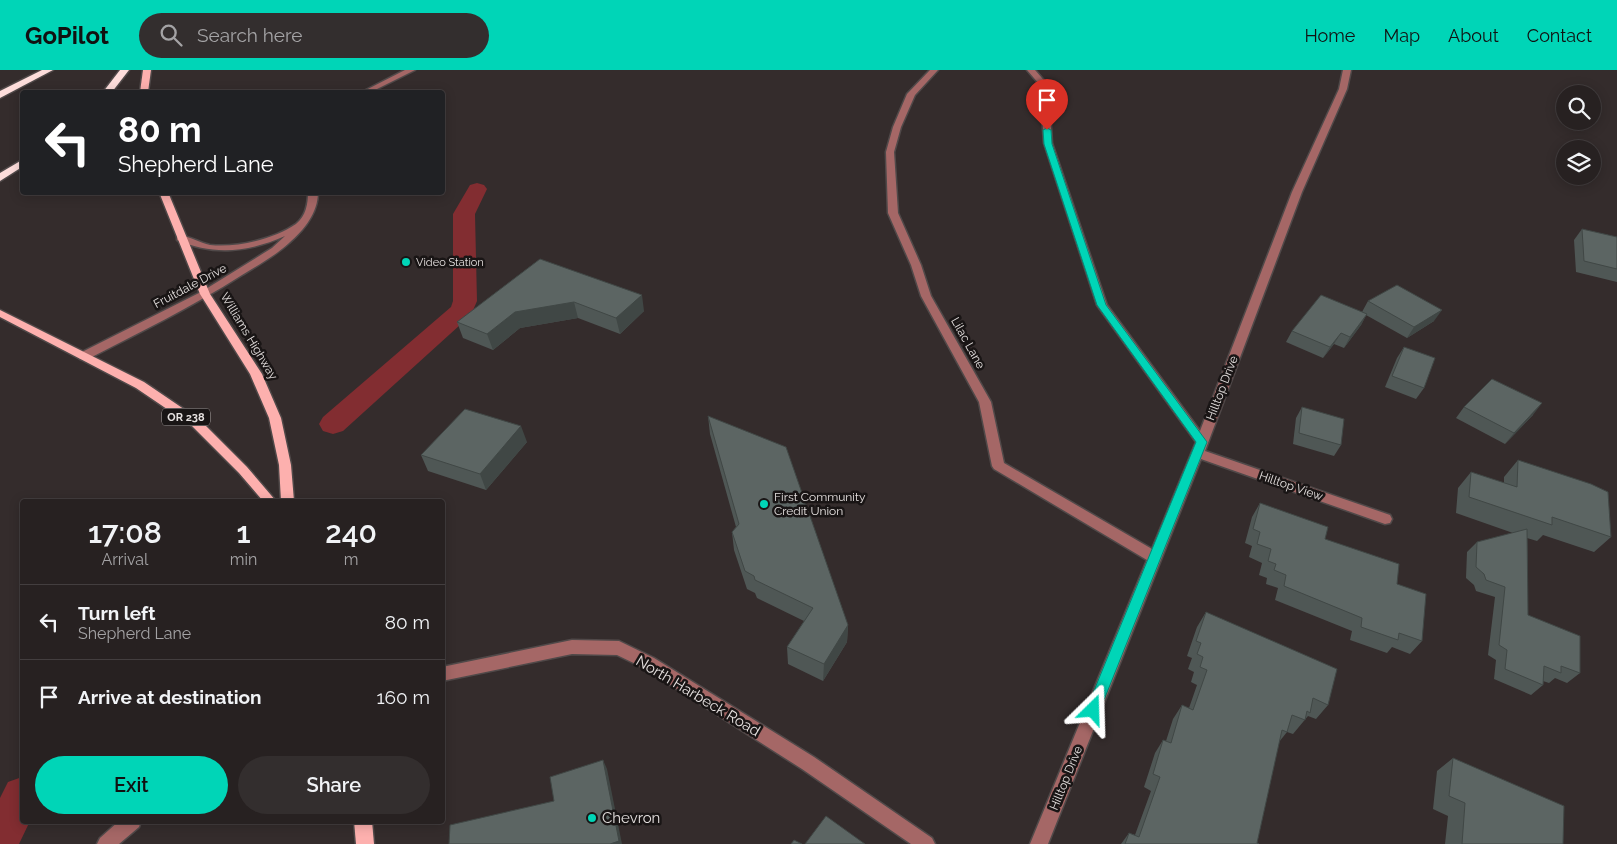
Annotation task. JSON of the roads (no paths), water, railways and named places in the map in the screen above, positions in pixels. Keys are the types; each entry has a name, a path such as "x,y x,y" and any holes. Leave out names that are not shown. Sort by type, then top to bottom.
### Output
{"highway":[{"path":"0,95 49,70"},
{"path":"109,90 125,70"},
{"path":"0,178 20,164"}],"main road":[{"path":"144,90 147,70"},
{"name":"Williams Highway","path":"164,195 180,238 205,294 256,374 275,418 285,465 288,499"},
{"name":"OR 238","path":"0,313 140,385 196,424 243,470 268,499"},
{"path":"363,824 364,844"}],"street":[{"path":"370,90 410,70"},
{"name":"Lilac Lane","path":"934,70 911,94 897,127 890,152 893,213 916,265 926,296 986,402 998,466 1155,558"},
{"path":"1031,70 1044,85 1048,144 1102,305 1200,448"},
{"name":"Hilltop Drive","path":"1039,844 1200,448 1297,192 1343,89 1347,70"},
{"name":"Fruitdale Drive","path":"84,356 205,294 275,250 287,240 308,215 313,205 313,195"},
{"name":"Fruitdale Drive","path":"180,238 195,246 234,248 259,243 299,224"},
{"name":"Hilltop View","path":"1200,448 1385,519"},
{"name":"North Harbeck Road","path":"445,673 572,646 619,648 649,663 800,758 926,844"},
{"path":"106,844 129,824"}],"waterway":[{"path":"333,424 462,310 465,301 464,214 477,189"},
{"path":"0,839 20,800"}],"place":[{"name":"Video Station","path":"406,262"},
{"name":"First Community Credit Union","path":"764,504"},
{"name":"Chevron","path":"592,818"}]}
